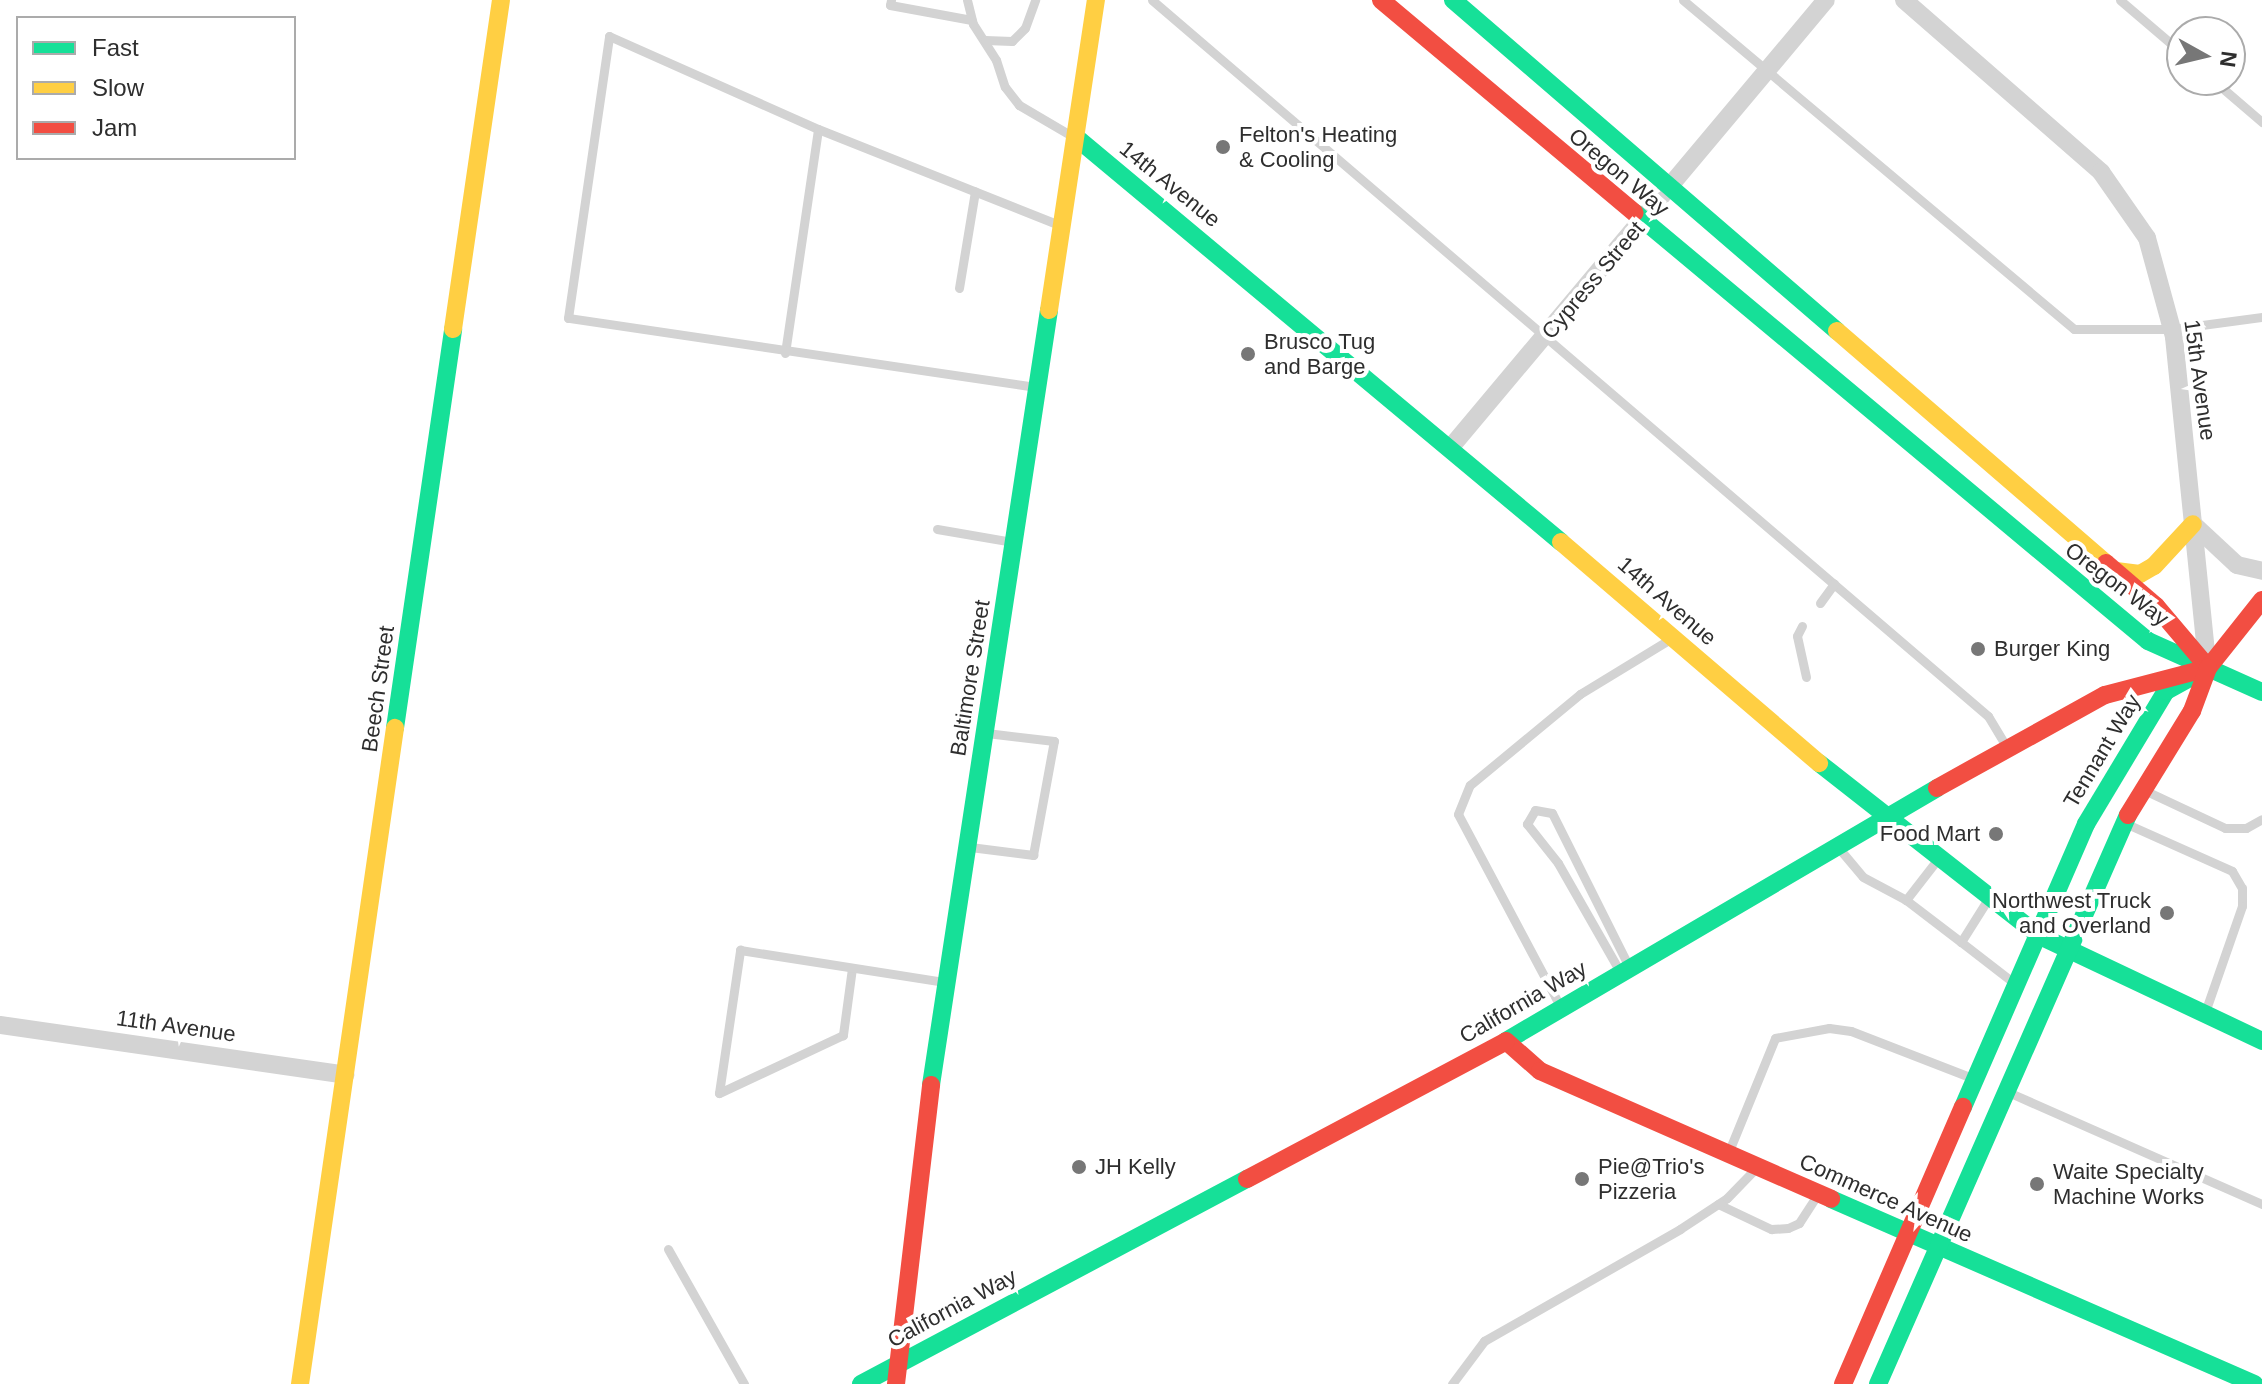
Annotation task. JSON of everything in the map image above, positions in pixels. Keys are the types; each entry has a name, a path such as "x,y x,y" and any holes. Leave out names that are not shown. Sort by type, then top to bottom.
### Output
{"street":[{"name":"Beech Street","path":"300,1384 501,0"},
{"name":"Baltimore Street","path":"896,1364 948,982 1078,139 1096,0"},
{"name":"Oregon Way","path":"1381,0 1642,223 2148,641 2208,668"},
{"name":"Oregon Way","path":"1453,0 2156,606 2208,668"},
{"name":"Cypress Street","path":"1451,447 1642,223 1764,69 1826,0"},
{"name":"15th Avenue","path":"1904,0 2101,172 2147,238 2172,329 2208,668"},
{"name":"14th Avenue","path":"1078,139 1451,447 1883,818 1988,899 2038,935 2262,1041"},
{"path":"2116,571 2140,574 2154,566 2193,524 2237,565 2262,571"},
{"path":"1878,1384 2123,823 2141,789 2192,711 2208,668 2262,600"},
{"path":"2208,668 2262,692"},
{"name":"California Way","path":"861,1384 1506,1041 1883,818 2105,695 2208,668"},
{"name":"Tennant Way","path":"1843,1384 1974,1079 2116,768 2166,691 2208,668"},
{"name":"11th Avenue","path":"0,1025 345,1075"},
{"name":"Commerce Avenue","path":"1506,1041 1540,1071 2254,1384"},
{"path":"896,1364 896,1384"}],"lane":[{"path":"891,0 890,5 972,20"},
{"path":"967,0 972,20 1019,105 1078,139"},
{"path":"985,40 1012,41 1025,28 1035,0"},
{"path":"1152,0 1988,716 2008,749"},
{"path":"1683,0 2074,329 2172,329 2262,317"},
{"path":"2120,0 2166,39"},
{"path":"1039,387 785,353 568,318 609,36 818,129 1064,227"},
{"path":"2232,96 2262,122"},
{"path":"785,353 818,129"},
{"path":"959,288 975,191"},
{"path":"937,529 1016,542"},
{"path":"1820,603 1834,584"},
{"path":"1802,626 1797,636 1806,677"},
{"path":"1562,1009 1458,814 1470,785 1580,694 1673,638"},
{"path":"969,847 1033,855 1054,741 986,733"},
{"path":"2141,789 2225,828 2246,828 2262,819"},
{"path":"1535,810 1552,813 1625,971 1558,863 1527,824 1535,810"},
{"path":"2123,823 2232,871 2242,888 2242,906 2204,1015"},
{"path":"1837,845 1863,877 1906,900 2016,985"},
{"path":"1906,900 1937,860"},
{"path":"1961,942 1988,899"},
{"path":"852,968 843,1035 719,1093 740,950 948,982"},
{"path":"1727,1154 1775,1038 1829,1028 1851,1031 1974,1079"},
{"path":"2005,1091 2262,1204"},
{"path":"1452,1384 1484,1341 1718,1204 1757,1167"},
{"path":"1718,1204 1771,1229 1788,1228 1799,1223 1818,1194"},
{"path":"668,1249 744,1384"}],"traffic: fast":[{"path":"1453,0 1837,331"},
{"path":"1078,139 1561,542"},
{"path":"1635,213 2148,641 2262,692"},
{"path":"931,1085 1049,310"},
{"path":"395,728 453,329"},
{"path":"1963,1107 2086,824 2166,691 2208,668"},
{"path":"1819,763 2038,935 2262,1041"},
{"path":"1506,1041 1937,788"},
{"path":"1878,1384 2128,815"},
{"path":"861,1384 1247,1179"},
{"path":"1831,1199 2254,1384"}],"traffic: slow":[{"path":"453,329 501,0"},
{"path":"1049,310 1096,0"},
{"path":"1837,331 2106,563"},
{"path":"2116,571 2140,574 2154,566 2193,524"},
{"path":"1561,542 1819,763"},
{"path":"300,1384 395,728"}],"traffic: jam":[{"path":"1381,0 1635,213"},
{"path":"2106,563 2156,606 2205,664"},
{"path":"1937,788 2105,695 2208,668 2262,600"},
{"path":"2128,815 2192,711 2208,668"},
{"path":"1506,1041 1540,1071 1831,1199"},
{"path":"1247,1179 1506,1041"},
{"path":"896,1384 931,1085"},
{"path":"1843,1384 1963,1107"}],"place":[{"name":"Felton's Heating & Cooling","path":"1223,147"},
{"name":"Brusco Tug and Barge","path":"1248,354"},
{"name":"Burger King","path":"1978,649"},
{"name":"Food Mart","path":"1996,834"},
{"name":"Northwest Truck and Overland","path":"2167,913"},
{"name":"JH Kelly","path":"1079,1167"},
{"name":"Pie@Trio's Pizzeria","path":"1582,1179"},
{"name":"Waite Specialty Machine Works","path":"2037,1184"}]}
